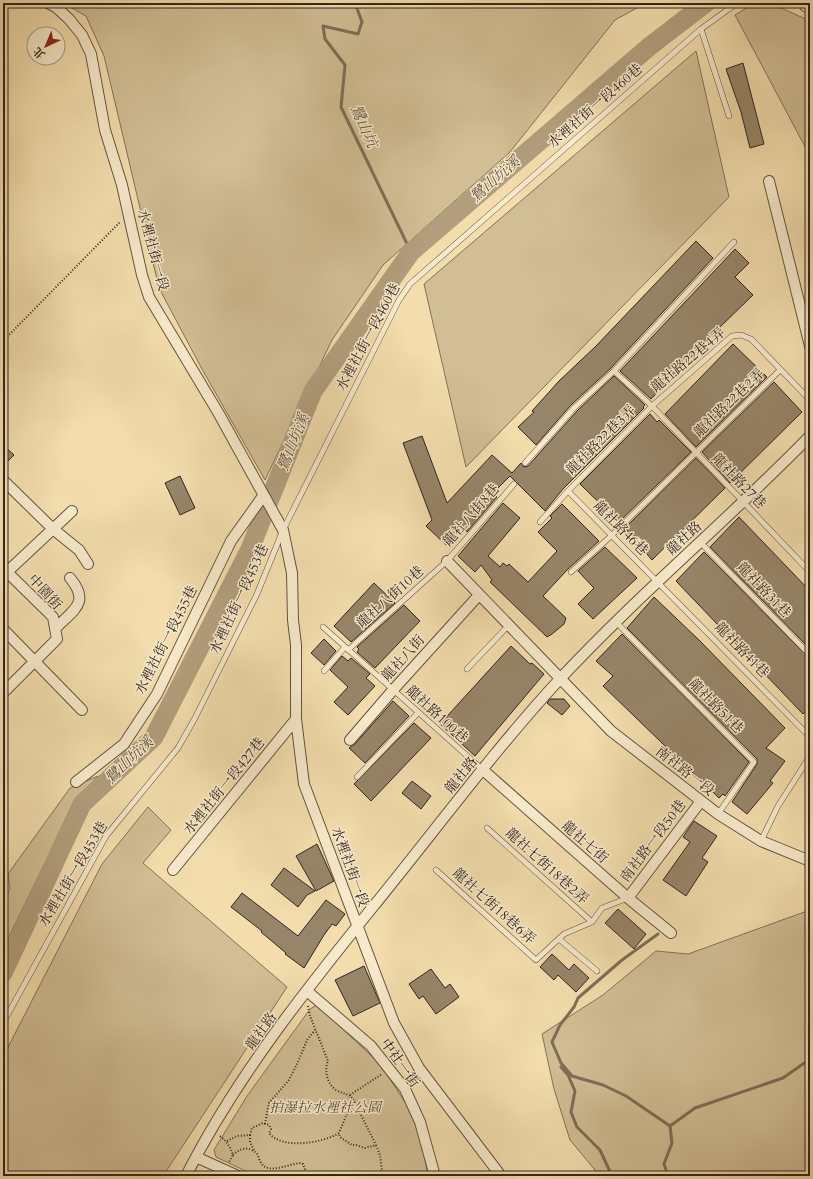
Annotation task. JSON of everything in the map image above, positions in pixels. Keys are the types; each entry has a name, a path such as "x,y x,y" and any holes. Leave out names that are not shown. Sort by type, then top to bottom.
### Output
{"street":[{"name":"水裡社街一段","path":"48,3 57,8 69,19 82,36 91,54 105,130 117,167 149,297 219,414 283,530 292,573 292,620 296,644 296,719 304,784 394,1023 419,1068 501,1176"},
{"path":"769,181 810,346"},
{"name":"龍社路","path":"191,1174 196,1156 228,1100 307,991 527,715 616,622 658,581 701,543 810,436"},
{"path":"3,480 53,529 80,550 88,564"},
{"name":"水裡社街一段455巷","path":"76,782 124,744 157,694 231,541 263,496"},
{"path":"5,570 72,511"},
{"path":"447,561 560,680"},
{"name":"中園街","path":"5,570 53,617 56,634"},
{"path":"3,693 35,661 80,603 81,595 70,578"},
{"name":"龍社八街","path":"350,740 479,595"},
{"path":"3,629 82,710"},
{"name":"南社路一段","path":"560,680 611,731 718,814 761,841 810,861"},
{"name":"水裡社街一段427巷","path":"173,870 296,719"},
{"name":"龍社七街","path":"483,770 628,898 671,933"},
{"name":"南社路一段50巷","path":"628,898 701,801"},
{"name":"中社一街","path":"307,991 371,1046 405,1089 420,1122 435,1176"},
{"path":"196,1156 238,1176"}],"lane":[{"name":"水裡社街一段460巷","path":"283,530 398,300 410,284 701,29 737,3"},
{"path":"701,29 729,116"},
{"path":"526,463 574,408 614,371 734,242"},
{"name":"龍社路22巷2弄","path":"741,335 751,338 810,400"},
{"name":"龍社路22巷4弄","path":"652,406 732,336 741,335"},
{"name":"龍社路22巷2弄","path":"571,572 611,536 780,370"},
{"name":"龍社路27巷","path":"614,371 652,406 695,453 810,572"},
{"name":"龍社路22巷3弄","path":"540,522 568,491 652,406"},
{"name":"龍社八街8巷","path":"447,561 514,484"},
{"name":"龍社路46巷","path":"568,491 611,536 658,581"},
{"name":"水裡社街一段453巷","path":"3,1024 106,836 178,748 195,718 257,594 283,530"},
{"name":"龍社路31巷","path":"701,543 810,655"},
{"name":"龍社八街10巷","path":"324,671 347,648 447,561"},
{"name":"龍社路41巷","path":"658,581 810,737"},
{"name":"龍社路51巷","path":"616,622 754,762 718,814"},
{"path":"467,669 508,626"},
{"name":"龍社路100巷","path":"323,627 483,770"},
{"path":"357,777 418,713"},
{"path":"761,841 778,806 810,756"},
{"name":"龍社七街18巷2弄","path":"487,828 592,922"},
{"name":"龍社七街18巷6弄","path":"436,870 536,960 559,939"},
{"path":"596,971 559,939 564,934 592,922 602,908 628,898"}],"path":[{"path":"3,341 128,213"},
{"path":"308,1005 310,1016 328,1061 325,1068 328,1081 337,1090 350,1095 353,1099 380,1155 382,1170 374,1176"},
{"path":"265,1124 269,1103 288,1080 298,1062 307,1040 315,1030"},
{"path":"350,1095 387,1070"},
{"path":"308,1176 301,1162 279,1168 263,1167 250,1142 252,1128 256,1125 269,1125 271,1129 269,1133 272,1137 296,1144 310,1141 319,1142 339,1133 353,1099"},
{"path":"339,1133 343,1140 352,1145 365,1148 376,1145"},
{"path":"217,1135 227,1141 232,1155"},
{"path":"227,1141 237,1136 250,1135"},
{"path":"226,1165 232,1155 242,1148 254,1150"}],"green space":[{"path":"63,3 646,3 615,20 510,152 383,265 332,340 265,480 202,369 159,288 104,56 86,16"},
{"path":"755,3 770,3 810,21 810,156 735,15"},
{"path":"696,51 729,197 466,467 424,284"},
{"path":"98,776 75,801 3,949 3,900 10,889 8,874 70,788"},
{"path":"148,807 171,830 143,863 287,987 163,1176 3,1176 3,1057 102,864"},
{"path":"810,910 810,1176 600,1176 570,1140 554,1089 542,1034 603,995 656,951 688,954"},
{"name":"拍瀑拉水裡社公園","path":"317,1005 380,1064 418,1122 428,1176 256,1176 216,1157 214,1150 247,1096 310,1009"}],"building":[{"path":"743,63 764,144 750,148 741,112 726,69"},
{"path":"696,241 713,258 611,368 571,405 536,445 518,427 534,412 532,411 559,381 596,346"},
{"path":"735,249 749,263 735,277 753,295 651,399 620,371"},
{"path":"733,344 767,377 696,447 665,414"},
{"path":"614,376 645,405 643,407 644,408 563,489 545,511 510,476 495,491 494,494 497,497 467,532 466,530 459,531 446,545 426,526 432,520 403,443 422,436 447,503 492,455 512,473 521,463 524,467 528,466 577,411"},
{"path":"774,382 802,412 730,483 702,452"},
{"path":"650,414 657,422 659,420 691,452 619,522 580,484"},
{"path":"3,445 14,455 3,466"},
{"path":"696,458 725,488 652,560 625,528"},
{"path":"180,476 195,508 180,515 165,483"},
{"path":"503,503 520,518 488,556 500,567 503,563 507,566 509,564 528,582 557,551 538,532 552,518 550,516 562,504 599,541 568,569 543,596 566,618 564,624 547,637 490,582 492,580 481,565 475,572 458,556"},
{"path":"739,517 810,591 810,649 710,547"},
{"path":"605,547 637,578 593,619 578,604 594,588 578,571"},
{"path":"704,552 810,659 810,707 803,714 676,581"},
{"path":"374,583 395,603 351,642 334,626"},
{"path":"654,597 699,640 785,728 766,748 785,761 770,781 773,783 747,814 732,802 757,764 757,759 627,628"},
{"path":"404,605 420,621 375,668 357,652 359,649 357,647"},
{"path":"622,634 749,762 725,796 723,794 719,798 603,686 613,676 596,661"},
{"path":"324,639 336,651 324,665 311,653"},
{"path":"511,646 530,664 532,663 544,674 475,756 440,724"},
{"path":"342,656 348,661 351,658 370,674 366,678 375,686 348,715 334,702 348,687 330,670"},
{"path":"550,699 564,699 570,706 562,715 547,703"},
{"path":"393,701 409,716 365,763 349,748 355,744"},
{"path":"414,723 431,738 371,801 354,784"},
{"path":"412,781 431,796 421,809 402,793"},
{"path":"694,821 717,836 702,858 708,862 686,896 663,880 690,842 683,837"},
{"path":"317,844 334,881 316,891 296,856"},
{"path":"284,868 315,891 307,895 298,907 271,885"},
{"path":"242,893 298,936 326,900 345,914 336,926 332,924 304,968 285,954 286,953 261,932 262,931 231,907"},
{"path":"618,909 646,934 634,949 605,923"},
{"path":"552,954 569,970 574,964 589,978 576,992 558,975 554,980 540,967"},
{"path":"364,966 380,1003 353,1016 335,980"},
{"path":"431,969 445,988 450,984 459,997 436,1014 423,996 419,999 409,984"}],"waterway":[{"name":"鷺山坑","path":"355,3 362,22 358,34 323,26 325,39 345,65 341,107 411,252"},
{"name":"鷺山坑溪","path":"3,973 82,804 154,737 250,549 313,391 411,252 650,46 706,3"},
{"path":"658,934 622,960 578,998 574,1007 560,1025 552,1042 561,1063 572,1076 603,1085 626,1096 670,1126 672,1143 664,1164 668,1176"},
{"path":"670,1126 695,1108 783,1078 810,1059"},
{"path":"561,1067 568,1075 575,1091 571,1112 577,1127 600,1150 612,1176"}]}
